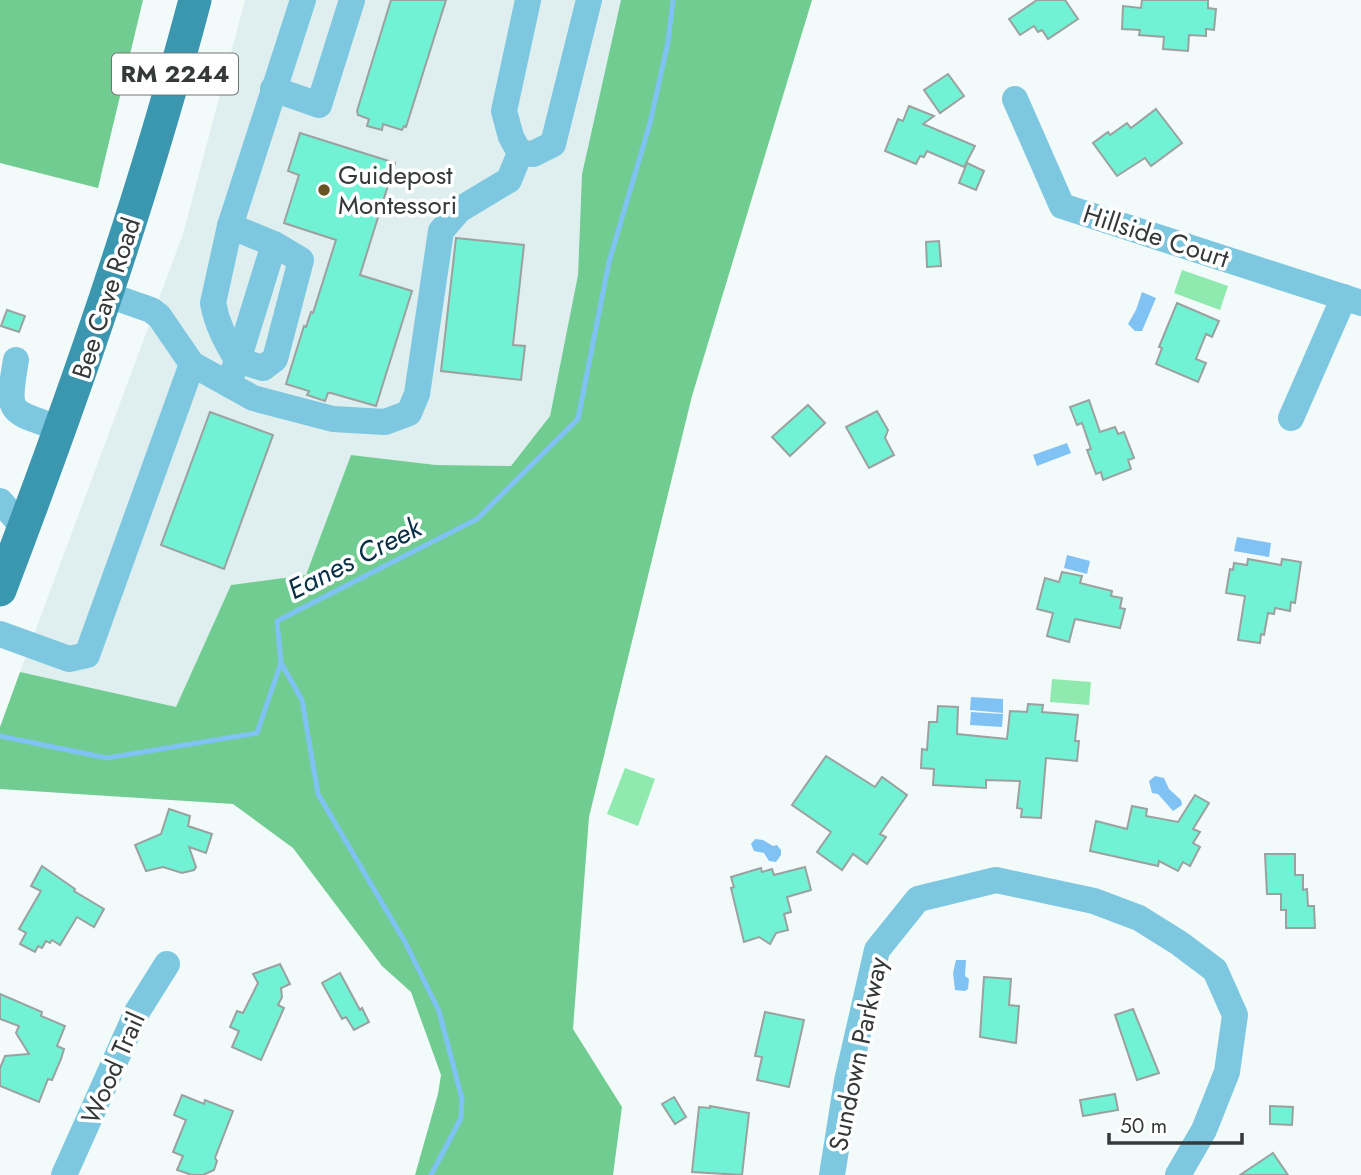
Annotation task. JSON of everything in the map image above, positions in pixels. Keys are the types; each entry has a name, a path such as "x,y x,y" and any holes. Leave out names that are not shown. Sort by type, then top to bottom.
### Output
{"main road":[{"name":"Bee Cave Road","path":"0,590 108,295 195,0"}],"street":[{"path":"303,0 230,226 213,303 232,372 253,398 333,419 385,422 409,413 417,394 441,231 459,210 509,180 520,152"},
{"path":"273,89 319,105 352,0"},
{"path":"520,152 511,137 504,111 528,0"},
{"path":"520,152 533,154 553,144 589,0"},
{"name":"Hillside Court","path":"1015,99 1062,205 1352,300"},
{"path":"230,226 274,244 232,372"},
{"path":"108,295 151,310 159,316 192,363 232,372"},
{"path":"1291,418 1352,300"},
{"path":"16,360 10,395 12,404 21,414 61,429"},
{"path":"0,634 69,659 87,655 192,363"},
{"path":"0,501 24,528"},
{"name":"Sundown Parkway","path":"832,1175 847,1081 877,950 918,899 996,880 1094,901 1139,918 1215,970 1235,1015 1227,1072 1204,1130 1178,1175"},
{"name":"Wood Trail","path":"64,1175 137,1012 167,964"}],"shaded area":[{"path":"245,0 621,0 582,174 578,275 550,416 511,466 436,465 351,455 306,576 231,585 176,708 20,672 183,234"}],"green space":[{"path":"0,0 143,0 98,188 0,163"},
{"path":"621,0 812,0 692,396 589,817 573,1029 622,1107 613,1175 415,1175 441,1075 411,992 382,966 293,848 233,804 0,789 0,727 20,672 176,707 231,585 306,575 351,455 436,465 511,466 550,416 578,275 582,174"},
{"path":"1182,270 1228,286 1220,310 1174,293"},
{"path":"1052,679 1091,682 1089,705 1050,702"},
{"path":"625,768 655,779 638,826 607,814"}],"water":[{"path":"1142,292 1156,298 1142,331 1135,331 1128,324"},
{"path":"1067,443 1071,453 1037,466 1033,455"},
{"path":"1237,537 1271,543 1269,557 1234,551"},
{"path":"1067,555 1090,561 1087,574 1064,568"},
{"path":"971,697 1003,699 1003,713 970,710"},
{"path":"971,712 1003,714 1002,727 970,725"},
{"path":"1155,776 1164,778 1182,805 1173,811 1158,794 1152,793 1149,781"},
{"path":"755,839 777,845 781,855 776,862 769,861 764,853 754,851 751,844"},
{"path":"956,960 966,960 965,976 969,979 968,989 965,991 955,990 953,973"}],"building":[{"path":"391,0 446,0 406,127 402,130 383,124 382,130 367,126 369,119 358,115 357,111"},
{"path":"1037,0 1065,0 1078,19 1048,39 1042,30 1038,32 1034,26 1020,35 1009,19"},
{"path":"1142,0 1208,0 1208,8 1216,9 1214,30 1206,29 1206,36 1189,35 1188,51 1163,49 1164,37 1139,35 1140,30 1122,29 1123,6 1141,8"},
{"path":"948,74 964,96 940,113 924,90"},
{"path":"909,106 934,116 923,124 975,146 964,167 927,151 924,157 920,156 916,164 885,151 898,119 903,121"},
{"path":"1156,109 1182,143 1151,166 1145,158 1117,176 1093,143 1127,123 1131,128"},
{"path":"300,133 395,163 360,275 412,291 376,406 331,393 328,393 325,401 307,395 309,391 286,384 304,326 306,327 311,312 313,313 336,240 284,223 299,175 288,171"},
{"path":"967,163 984,171 976,190 959,183"},
{"path":"456,238 524,245 513,345 525,346 521,380 441,371"},
{"path":"939,241 941,266 927,267 926,242"},
{"path":"1177,303 1219,321 1212,337 1206,334 1196,359 1206,363 1198,382 1156,364 1162,348 1159,347"},
{"path":"7,310 25,316 19,332 1,326"},
{"path":"1089,400 1100,432 1115,427 1118,434 1124,432 1134,458 1128,460 1131,469 1103,480 1101,472 1096,474 1087,450 1091,449 1082,423 1077,425 1070,407"},
{"path":"808,405 825,423 790,456 772,437"},
{"path":"877,411 888,430 885,438 894,455 869,468 846,427"},
{"path":"210,412 273,435 224,569 161,545"},
{"path":"1248,559 1281,565 1282,559 1301,562 1295,603 1291,602 1290,611 1275,608 1274,614 1268,613 1260,643 1238,640 1245,596 1226,593 1230,569 1233,570 1234,563 1247,565"},
{"path":"1062,572 1082,576 1080,583 1112,591 1111,596 1122,598 1120,608 1125,609 1120,628 1075,619 1069,642 1047,636 1053,613 1037,609 1045,578 1059,582"},
{"path":"1028,704 1043,705 1042,712 1078,715 1075,741 1079,741 1077,761 1046,758 1041,818 1021,817 1022,809 1017,808 1020,781 986,780 986,788 933,785 934,769 921,768 922,749 927,750 929,722 937,722 938,706 958,707 957,734 1007,739 1010,711 1027,712"},
{"path":"826,756 875,787 882,777 907,795 880,834 886,837 867,864 853,854 842,870 817,852 831,832 792,805"},
{"path":"1195,795 1209,803 1193,829 1200,832 1193,843 1200,847 1190,866 1183,862 1178,871 1159,861 1158,866 1090,851 1096,821 1127,829 1132,806 1147,809 1146,816 1178,822"},
{"path":"169,809 190,816 188,826 212,834 206,853 189,847 196,867 194,870 182,873 163,867 146,871 135,845 161,834"},
{"path":"1265,854 1295,854 1295,875 1303,875 1303,890 1307,889 1308,906 1314,906 1315,928 1286,928 1286,910 1281,910 1281,894 1267,894"},
{"path":"42,866 75,889 74,891 104,909 94,927 77,917 60,945 52,940 50,943 46,941 42,948 38,946 35,952 20,944 26,933 19,929 41,891 31,886"},
{"path":"805,867 811,890 787,897 791,912 784,914 788,930 776,933 770,944 759,937 744,942 731,888 734,887 731,877 761,868 762,872 772,869 774,875"},
{"path":"280,964 290,984 281,988 282,997 278,1005 284,1008 261,1060 232,1047 239,1031 230,1027 237,1011 243,1013 258,983 253,974"},
{"path":"340,973 369,1022 354,1030 346,1017 342,1019 322,983"},
{"path":"984,977 1011,979 1009,1005 1019,1006 1016,1043 980,1037"},
{"path":"0,994 42,1012 41,1016 65,1026 57,1046 64,1049 61,1059 52,1080 48,1079 39,1102 0,1086 0,1068 5,1056 29,1054 16,1033 19,1026 0,1019"},
{"path":"1133,1009 1159,1073 1137,1080 1115,1015"},
{"path":"765,1012 804,1020 789,1087 757,1080 762,1057 755,1056"},
{"path":"1115,1094 1118,1110 1083,1116 1080,1100"},
{"path":"182,1095 204,1104 205,1100 233,1111 215,1158 217,1161 214,1170 203,1175 177,1170 183,1156 173,1152 186,1120 174,1115"},
{"path":"674,1097 686,1117 675,1124 662,1104"},
{"path":"710,1106 749,1113 742,1175 692,1172 699,1107"},
{"path":"1270,1106 1293,1107 1292,1125 1270,1124"},
{"path":"1273,1153 1288,1175 1240,1175"}],"waterway":[{"name":"Eanes Creek","path":"431,1175 461,1118 462,1099 439,1011 405,942 318,794 302,700 281,663 277,621 477,519 578,419 609,262 650,123 668,42 673,0"},
{"path":"0,736 107,758 257,733 281,663"}],"place":[{"name":"Guidepost Montessori","path":"324,190"}]}
